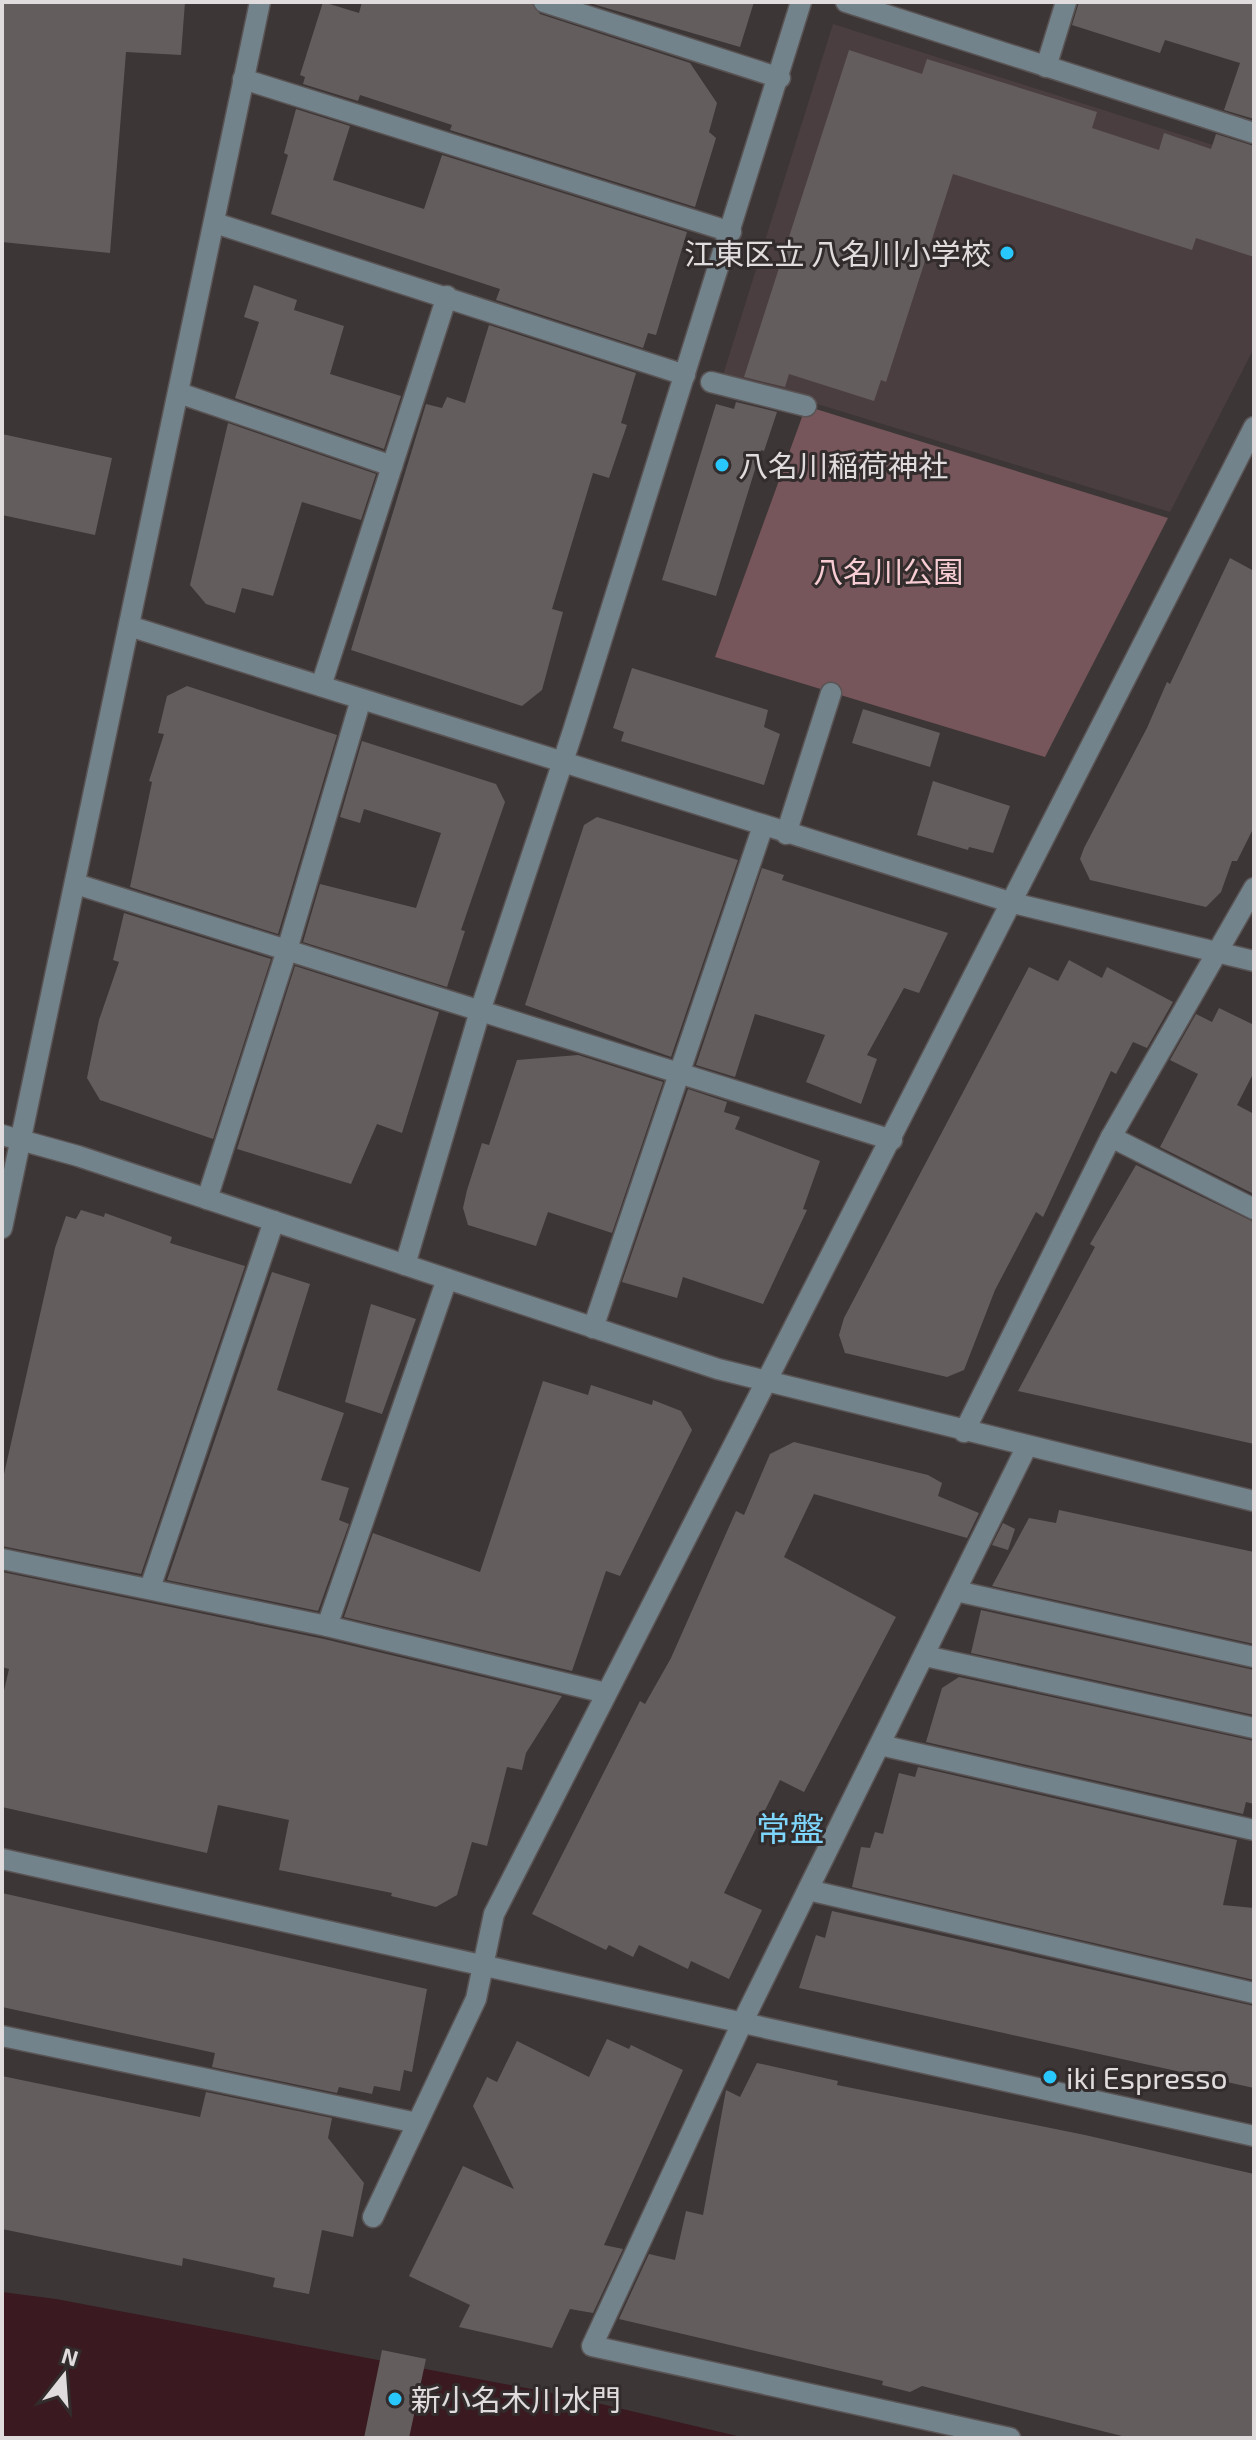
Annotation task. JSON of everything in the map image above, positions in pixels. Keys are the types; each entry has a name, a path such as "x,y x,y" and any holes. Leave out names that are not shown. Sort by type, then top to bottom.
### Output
{"street":[{"path":"2,1228 11,1138 76,884 260,2"},
{"path":"544,2 780,78"},
{"path":"405,1265 480,1011 563,762 780,78 801,2"},
{"path":"846,2 1254,133"},
{"path":"1046,67 1066,2"},
{"path":"243,79 731,232"},
{"path":"215,223 685,375"},
{"path":"321,686 447,296"},
{"path":"711,382 806,406"},
{"path":"179,393 392,466"},
{"path":"373,2217 476,1999 494,1914 1254,427"},
{"path":"129,626 1013,903 1254,961"},
{"path":"786,834 831,693"},
{"path":"207,1199 287,950 361,699"},
{"path":"593,1328 763,826"},
{"path":"76,884 892,1140"},
{"path":"964,1432 1111,1137 1220,953 1254,888"},
{"path":"1111,1137 1254,1209"},
{"path":"11,1138 766,1382 1254,1501"},
{"path":"150,1588 274,1221"},
{"path":"327,1626 447,1279"},
{"path":"1010,2438 592,2346 743,2021 1027,1446"},
{"path":"2,1559 327,1626 606,1693"},
{"path":"956,1591 1254,1657"},
{"path":"925,1656 1254,1728"},
{"path":"880,1745 1254,1830"},
{"path":"2,1859 1254,2136"},
{"path":"808,1890 1254,1993"},
{"path":"2,2036 417,2123"}],"shaded area":[{"name":"江東区立 八名川小学校","path":"833,24 1254,158 1254,348 1170,512 723,375"},
{"path":"2,2292 56,2299 563,2395 746,2438 2,2438"}],"green space":[{"name":"八名川公園","path":"806,406 1168,518 1045,757 715,657"}],"building":[{"path":"2,2 185,2 181,55 126,52 110,253 2,242"},
{"path":"323,2 359,13 362,2 531,2 540,14 690,63 717,103 709,132 716,138 695,207 450,130 452,125 360,95 358,101 303,84 305,77 300,75"},
{"path":"586,2 754,2 740,47"},
{"path":"1079,2 1254,2 1254,119 1224,110 1240,63 1165,40 1160,53 1072,25"},
{"path":"849,50 922,74 927,59 1097,112 1092,128 1159,150 1164,133 1211,149 1216,134 1254,146 1254,257 1196,238 1192,250 953,174 886,382 881,380 874,401 789,374 785,387 744,377"},
{"path":"296,109 350,126 333,180 424,209 442,155 687,232 656,335 648,333 643,348 496,300 500,289 271,214 288,155 284,153"},
{"path":"254,285 297,300 294,310 344,326 330,374 401,396 384,449 235,398 259,322 244,317"},
{"path":"489,325 636,373 621,423 627,425 609,478 593,473 552,609 563,612 542,690 522,706 351,650 426,404 442,408 447,397 465,403"},
{"path":"736,402 777,412 764,451 761,450 716,596 662,580 716,404 734,409"},
{"path":"228,423 376,474 361,520 302,502 273,596 242,588 235,613 206,604 190,585"},
{"path":"2,434 112,458 95,535 2,515"},
{"path":"1230,558 1254,571 1254,827 1237,861 1232,861 1221,892 1206,907 1090,880 1080,859 1084,848 1147,728 1167,682 1170,684"},
{"path":"632,668 768,710 764,727 780,734 764,785 621,741 624,732 613,728"},
{"path":"187,686 337,735 278,934 130,887 152,782 149,781 164,734 158,733 167,696"},
{"path":"863,709 940,733 930,767 852,743"},
{"path":"362,741 496,784 505,802 461,930 465,931 447,987 303,942 320,884 416,908 441,833 364,809 360,823 340,817"},
{"path":"933,781 1010,806 993,853 969,847 968,850 917,835"},
{"path":"597,817 738,860 671,1057 525,1005 584,825"},
{"path":"762,868 784,875 782,880 948,933 919,993 904,988 867,1055 877,1059 861,1104 806,1082 825,1035 755,1014 735,1077 696,1065"},
{"path":"124,913 271,959 213,1139 100,1100 87,1078 99,1020 119,962 113,960"},
{"path":"1069,960 1102,978 1107,967 1173,1002 1147,1048 1133,1042 1116,1074 1111,1071 1043,1217 1036,1212 995,1290 964,1370 947,1377 845,1353 839,1335 844,1318 1029,967 1058,981"},
{"path":"295,966 439,1012 402,1133 377,1124 351,1184 237,1149"},
{"path":"1219,1008 1254,1025 1254,1072 1237,1105 1254,1114 1254,1194 1160,1147 1198,1074 1170,1060 1196,1014 1212,1022"},
{"path":"578,1055 663,1082 612,1233 548,1212 536,1246 468,1225 463,1208 467,1190 482,1143 489,1145 517,1060"},
{"path":"688,1089 727,1102 724,1112 740,1117 735,1129 820,1161 803,1209 807,1210 763,1304 683,1277 677,1298 622,1282"},
{"path":"1136,1165 1254,1222 1254,1444 1018,1391 1095,1247 1090,1244"},
{"path":"81,1210 104,1217 105,1213 172,1237 170,1243 245,1266 141,1574 2,1546 2,1483 55,1248 66,1216 76,1219"},
{"path":"272,1272 310,1284 277,1390 344,1413 321,1480 349,1488 339,1520 349,1524 318,1611 167,1580"},
{"path":"371,1304 416,1319 382,1414 345,1402"},
{"path":"543,1381 588,1395 591,1385 652,1405 653,1400 681,1411 692,1430 620,1576 606,1571 572,1671 344,1617 373,1533 480,1572"},
{"path":"794,1442 928,1475 942,1483 938,1496 979,1513 967,1538 814,1494 784,1557 896,1617 804,1792 780,1780 724,1893 762,1910 729,1979 691,1961 688,1969 639,1945 633,1957 609,1945 606,1950 532,1914 640,1701 645,1704 671,1658 736,1511 744,1515 770,1454"},
{"path":"1059,1510 1254,1552 1254,1644 992,1586 1029,1518 1056,1523"},
{"path":"1003,1523 1015,1529 1008,1550 992,1545"},
{"path":"2,1572 324,1639 562,1696 526,1753 522,1770 507,1767 487,1846 472,1842 457,1895 436,1907 391,1896 392,1893 279,1870 289,1820 218,1805 207,1853 2,1807 2,1699 9,1669 2,1667"},
{"path":"981,1610 1254,1670 1254,1715 971,1653"},
{"path":"959,1677 1254,1741 1254,1804 1246,1802 1243,1814 926,1742 942,1688"},
{"path":"918,1767 1237,1840 1223,1905 1254,1908 1254,1980 852,1887 861,1847 870,1848 875,1832 883,1834 899,1773 915,1777"},
{"path":"2,1893 427,1989 412,2072 404,2070 400,2091 374,2086 372,2094 339,2087 337,2093 212,2067 215,2053 2,2007"},
{"path":"832,1911 1254,2006 1254,2088 799,1988 816,1935 825,1938"},
{"path":"607,2039 629,2049 631,2045 683,2070 604,2245 623,2249 593,2313 570,2309 552,2348 459,2327 470,2305 409,2276 463,2166 514,2189 473,2106 487,2077 497,2082 517,2041 589,2077"},
{"path":"757,2063 838,2081 837,2085 1085,2135 1254,2174 1254,2438 1130,2438 922,2386 910,2392 882,2385 883,2381 619,2319 649,2254 675,2260 686,2211 703,2215 726,2090 740,2097"},
{"path":"2,2076 200,2117 206,2092 332,2118 328,2138 364,2183 353,2237 322,2230 309,2294 273,2287 275,2278 183,2258 182,2266 2,2229"},
{"name":"新小名木川水門","path":"382,2350 426,2359 409,2438 364,2438"}],"place":[{"name":"江東区立 八名川小学校","path":"1007,253"},
{"name":"八名川稲荷神社","path":"722,465"},
{"name":"iki Espresso","path":"1050,2077"},
{"name":"新小名木川水門","path":"395,2399"}],"district":[{"name":"常盤","path":"790,1827"}]}
